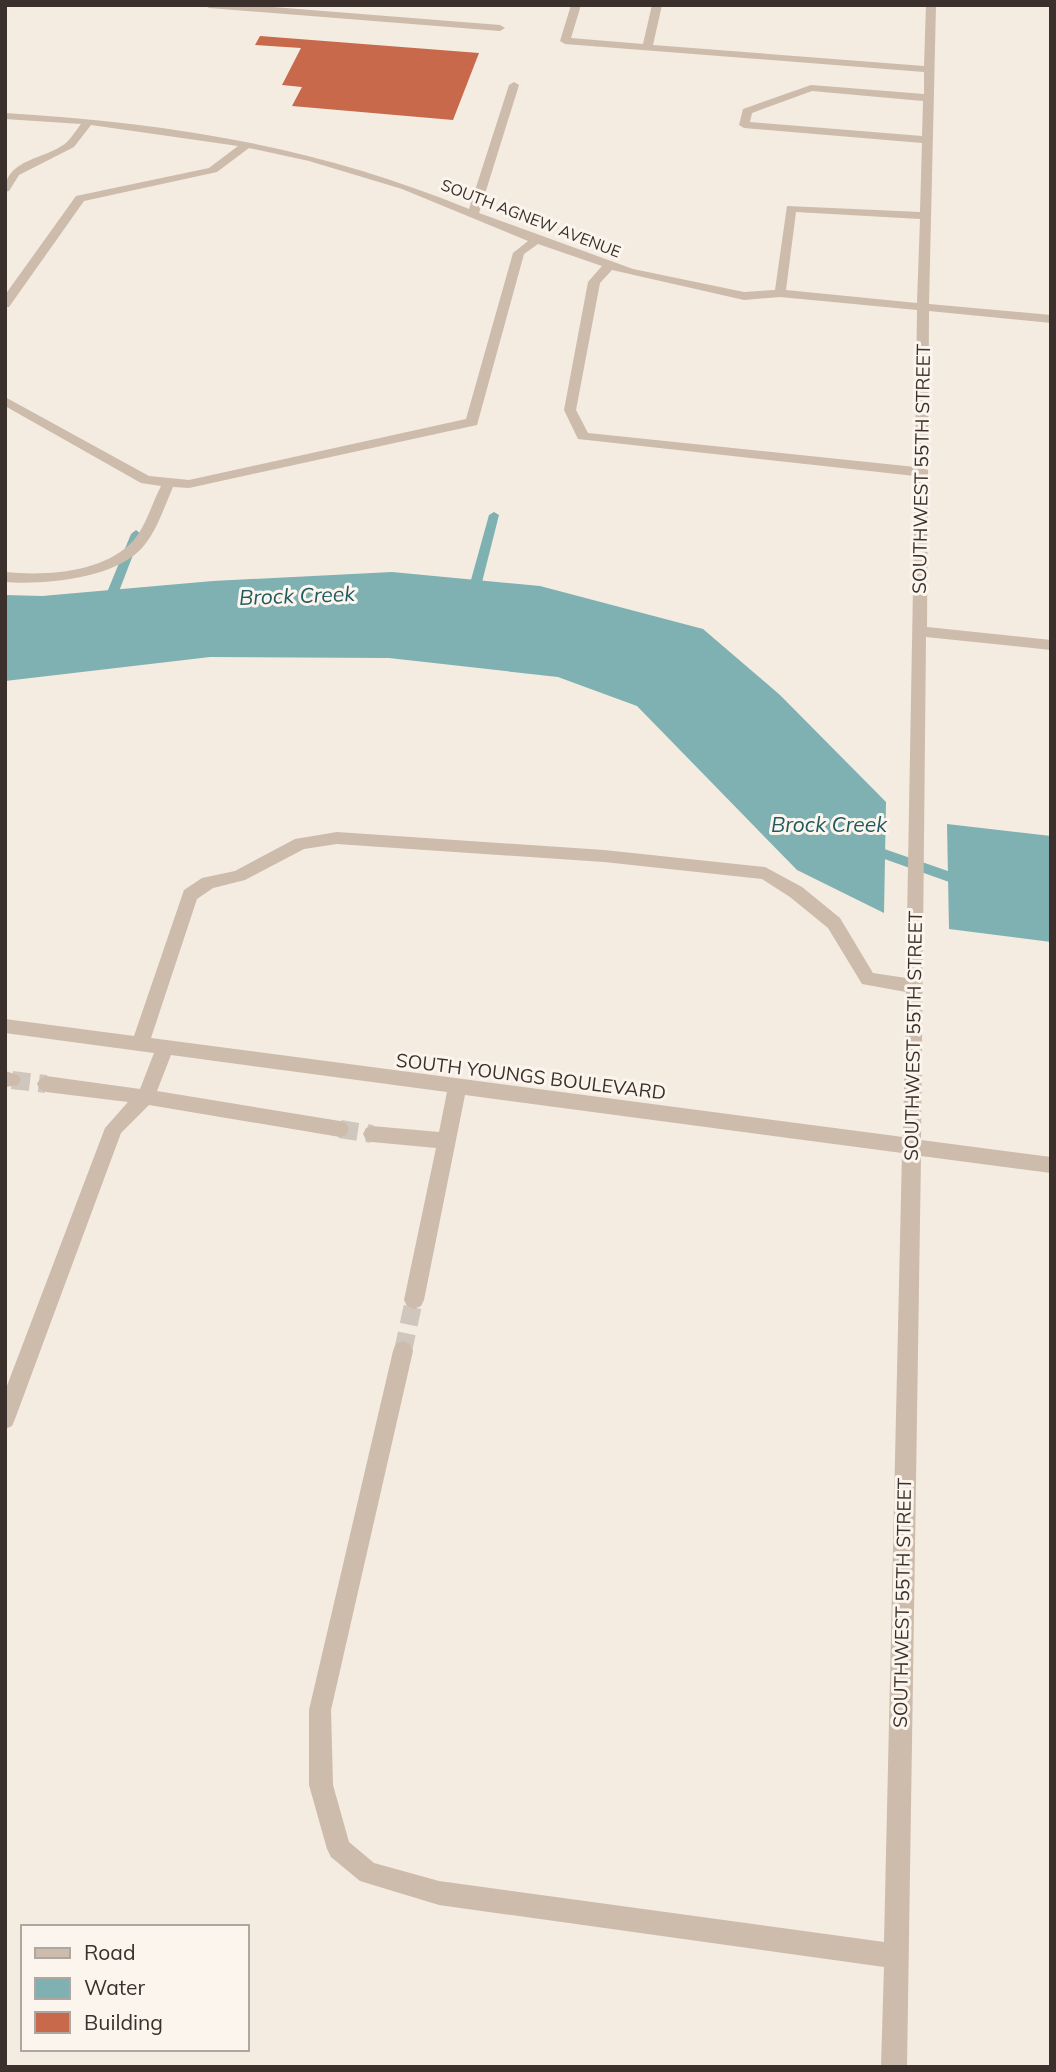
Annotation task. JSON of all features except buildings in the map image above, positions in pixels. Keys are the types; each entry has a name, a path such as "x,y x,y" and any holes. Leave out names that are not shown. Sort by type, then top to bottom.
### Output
{"street":[{"path":"209,5 500,27"},
{"path":"576,5 565,41 930,69"},
{"path":"647,48 657,5"},
{"name":"SOUTHWEST 55TH STREET","path":"894,2067 915,986 920,472 931,5"},
{"path":"473,214 514,85"},
{"path":"928,140 744,125 747,111 811,88 930,97"},
{"name":"SOUTH AGNEW AVENUE","path":"5,116 89,121 246,145 311,159 394,184 536,240 630,272 744,296 780,293 1051,319"},
{"path":"5,130 19,117"},
{"path":"5,189 15,173 70,145 89,121"},
{"path":"5,304 80,198 213,170 246,145"},
{"path":"780,293 791,208 926,216"},
{"path":"5,401 146,480 189,484 472,422 519,253 536,240"},
{"path":"610,265 594,282 570,410 583,436 920,472"},
{"path":"5,577 20,579 72,575 136,547 169,482"},
{"path":"918,631 1051,645"},
{"path":"140,1044 190,895 208,883 239,876 301,843 337,838 604,856 765,873 796,892 834,923 868,979 915,986"},
{"name":"SOUTH YOUNGS BOULEVARD","path":"5,1026 1051,1165"},
{"path":"5,1419 114,1128 146,1097 165,1048"},
{"path":"46,1084 146,1097 340,1129"},
{"path":"414,1300 457,1088"},
{"path":"372,1134 447,1141"},
{"path":"403,1351 320,1710 321,1785 339,1849 368,1873 439,1893 896,1956"}],"water":[{"name":"Brock Creek","path":"392,572 540,586 703,629 780,695 886,802 884,913 797,870 637,706 558,677 389,658 210,657 5,681 5,595 42,596 213,581"},
{"path":"947,824 1051,836 1051,942 949,929"}],"waterway":[{"path":"472,598 494,515"},
{"path":"107,607 136,534"},
{"name":"Brock Creek","path":"867,848 966,883"}],"tunnel":[{"path":"12,1080 46,1084"},
{"path":"340,1129 372,1134"},
{"path":"403,1351 414,1300"}]}
